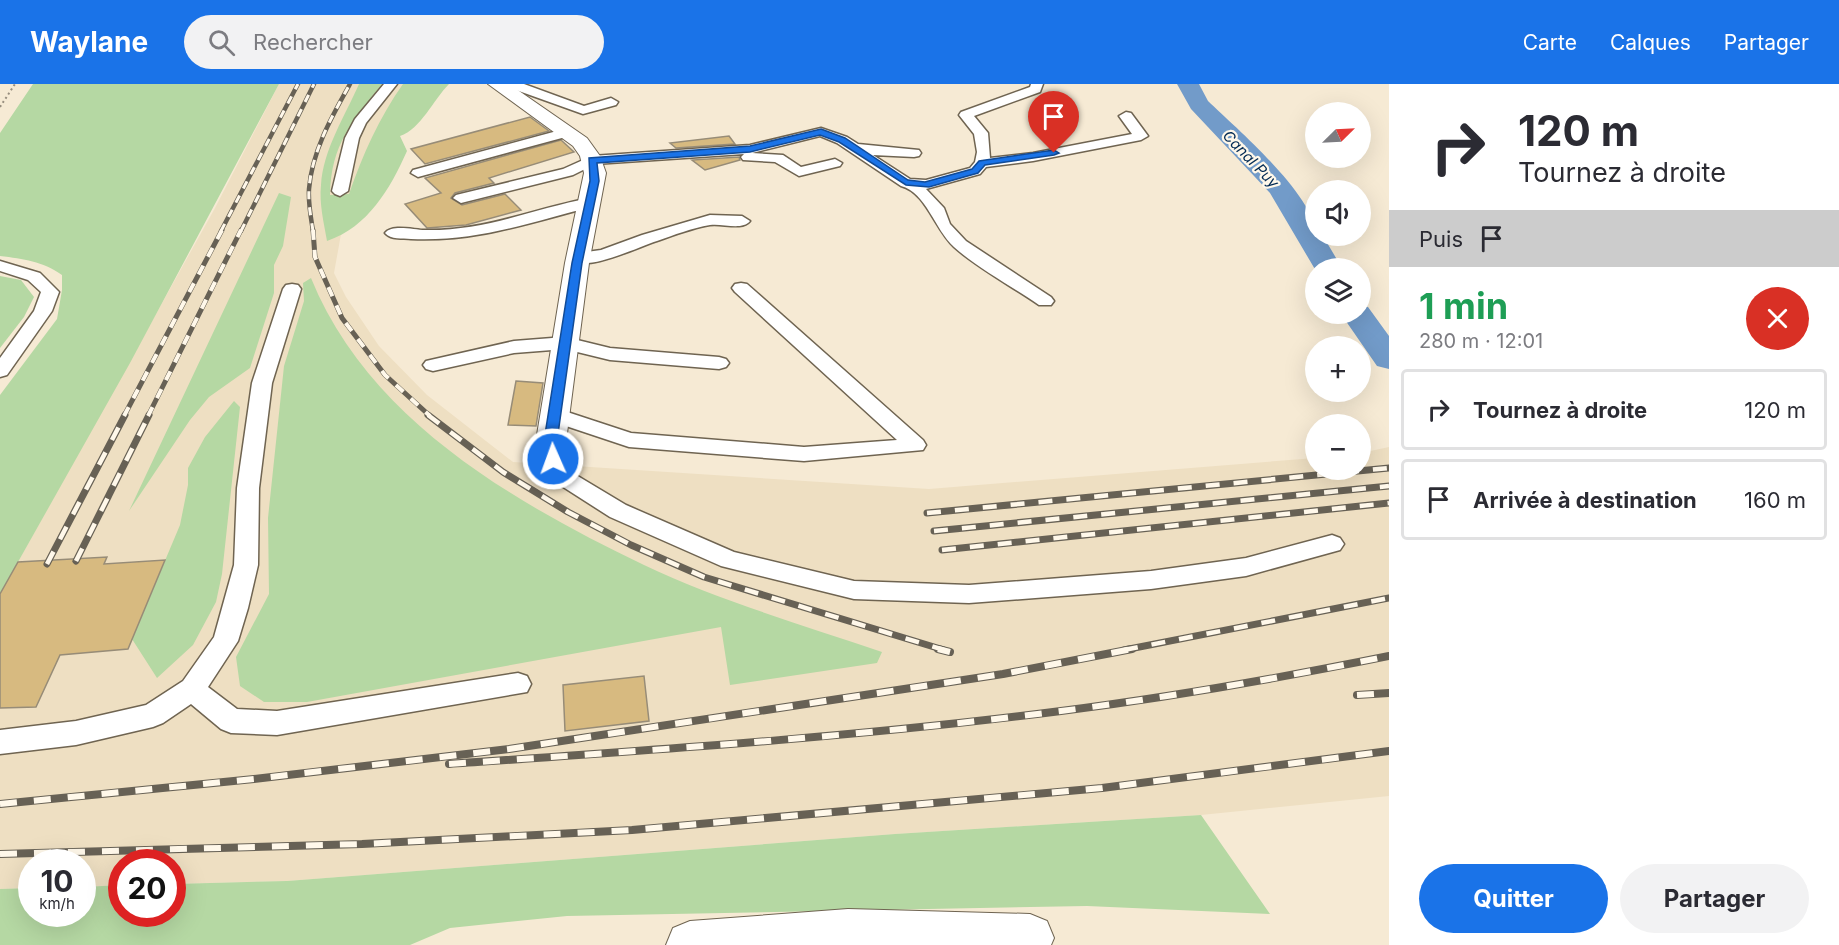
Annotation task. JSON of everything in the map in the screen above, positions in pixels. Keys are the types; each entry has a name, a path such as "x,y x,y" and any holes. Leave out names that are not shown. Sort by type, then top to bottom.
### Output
{"street":[{"path":"496,84 568,132 585,148 592,160 595,181 578,258 550,441"},
{"path":"690,945 848,933 1030,938"}],"lane":[{"path":"340,191 352,138 360,122 391,84"},
{"path":"503,84 518,86 583,110 611,102"},
{"path":"461,198 568,172 592,160 736,151 821,132 836,137 851,146 906,183 926,185 975,171 982,163 984,152 981,133 966,115 1035,89 1037,84"},
{"path":"982,163 1033,157 1141,136 1126,116"},
{"path":"418,173 568,132"},
{"path":"657,156 683,136"},
{"path":"851,146 888,153 914,153"},
{"path":"736,151 745,157 778,158 799,172 835,163"},
{"path":"914,185 938,211 943,225 960,244 1045,301"},
{"path":"393,233 422,235 477,232 567,206 590,203"},
{"path":"578,258 604,255 648,238 710,220 742,221"},
{"path":"0,266 29,272 44,281 50,292 43,311 0,371"},
{"path":"555,415 629,440 641,441 804,454 916,445 741,288"},
{"path":"0,742 76,733 153,715 192,690 225,641 236,608 246,565 248,488 262,383 292,289"},
{"path":"433,364 514,347 565,343 610,354 718,363"},
{"path":"550,441 553,459 568,480 618,511 729,560 854,590 969,594 1150,580 1246,567 1332,544"},
{"path":"192,690 231,721 277,723 518,684"}],"path":[{"path":"0,107 15,84"}],"shaded area":[{"path":"279,84 409,84 343,223 334,273 346,297 379,346 427,395 513,462 929,489 1305,459 1305,480 1371,480 1371,451 1389,447 1389,796 1201,815 895,834 287,881 186,884 186,849 108,849 108,886 96,886 96,849 18,849 18,888 0,889 0,594 215,208"}],"green space":[{"path":"33,84 279,84 130,363 0,594 0,395 57,319 62,290 62,275 55,270 32,261 0,256 0,133"},
{"path":"359,84 382,84 361,110 339,147 331,177 330,195 349,194 372,137 403,84 449,84 421,121 400,136 407,151 376,205 342,235 327,241 321,199 323,172 330,146"},
{"path":"279,193 291,197 283,246 274,265 274,293 250,368 209,397 190,420 129,511"},
{"path":"0,276 21,280 34,297 24,317 0,348"},
{"path":"311,278 336,328 369,373 407,414 450,451 496,484 594,540 673,578 762,612 882,652 877,663 730,685 721,627 307,702 264,702 240,686 236,657 269,594 268,518 284,366 304,301 303,283"},
{"path":"234,401 240,407 222,574 216,602 193,645 157,678 132,639 180,525 188,485 188,468 205,437"},
{"path":"1201,815 1270,914 1087,906 567,916 450,928 410,945 0,945 0,889 18,888 18,927 96,927 96,886 108,886 108,927 186,927 186,884 287,881 895,834"}],"building":[{"path":"530,117 549,131 425,164 411,149"},
{"path":"729,136 735,144 676,148 670,143"},
{"path":"561,140 574,152 489,178 494,183 455,193 451,198 462,205 505,194 521,210 466,225 427,228 405,204 441,193 425,178"},
{"path":"739,157 740,160 705,170 692,160"},
{"path":"516,381 543,383 536,426 508,425"},
{"path":"107,557 104,564 165,560 128,649 60,655 36,707 0,708 0,594 18,562"},
{"path":"644,676 649,721 565,731 563,685"}],"waterway":[{"name":"Canal Puy","path":"1188,84 1199,104 1281,189 1322,258"},
{"name":"Canal Puy","path":"1364,324 1389,359"}],"railway":[{"path":"221,231 298,84"},
{"path":"241,231 314,84"},
{"path":"313,231 309,194 314,161 330,121 350,84"},
{"path":"124,416 222,230"},
{"path":"148,416 241,230"},
{"path":"313,230 315,257 342,318 385,375 430,416"},
{"path":"47,564 125,415"},
{"path":"76,561 149,415"},
{"path":"428,415 503,472 568,512 631,545 704,577 944,650"},
{"path":"927,513 1389,468"},
{"path":"934,531 1389,486"},
{"path":"942,550 1389,503"},
{"path":"1124,650 1389,598"},
{"path":"938,649 950,652"},
{"path":"0,804 254,779 509,749 1003,674 1132,649"},
{"path":"449,764 755,742 985,720 1102,706 1389,656"},
{"path":"1357,695 1389,693"},
{"path":"0,854 362,844 632,830 1102,788 1389,751"}],"route":[{"path":"553,459 550,441 577,263 595,181 592,160 750,149 821,132 842,140 906,183 926,185 975,171 982,163 1054,153"}]}
